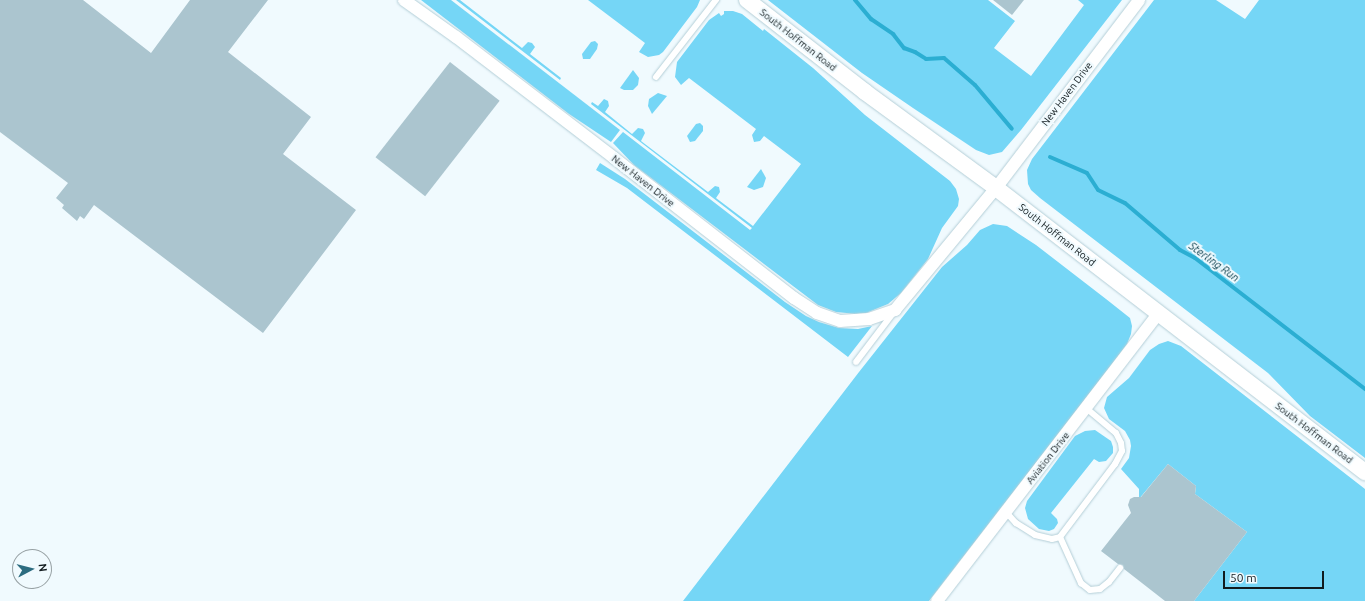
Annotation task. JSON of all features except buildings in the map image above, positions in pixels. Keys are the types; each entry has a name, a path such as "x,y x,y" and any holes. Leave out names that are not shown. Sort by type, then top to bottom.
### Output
{"street":[{"name":"New Haven Drive","path":"404,0 526,90 806,307 840,322 869,319 895,310 996,188 1139,0"},
{"name":"South Hoffman Road","path":"748,0 864,92 996,188 1365,472"},
{"name":"Aviation Drive","path":"937,601 1158,314"}],"lane":[{"path":"656,77 716,0"},
{"path":"856,362 895,310"},
{"path":"1006,512 1016,523 1035,535 1052,539 1060,537 1115,464 1122,451 1121,442 1116,433 1086,408"},
{"path":"1060,537 1081,584 1090,590 1100,589 1109,582 1120,568"}],"shaded area":[{"path":"421,0 451,0 620,130 611,142 569,114"},
{"path":"456,0 460,0 522,48 528,42 532,43 535,47 530,54 561,78 560,80"},
{"path":"588,0 700,0 697,7 663,52 659,55 648,57 639,52 645,43"},
{"path":"768,0 988,0 1015,21 994,48 1031,76 1084,5 1078,0 1122,0 1021,130 1002,152 989,155 976,150 862,73"},
{"path":"1154,0 1216,0 1245,19 1259,0 1365,0 1365,458 1310,416 1268,373 1040,198 1031,190 1028,184 1027,170 1032,159"},
{"path":"724,11 733,11 742,14 763,31 764,29 813,68 865,115 950,181 956,189 959,199 958,206 942,228 928,259 901,293 888,304 866,313 857,314 836,312 818,305 634,165 613,143 623,132 750,230 752,228 591,104 592,102 598,106 604,99 608,101 609,106 605,112 632,134 638,128 643,129 645,133 641,141 708,192 715,186 719,187 720,192 716,198 753,226 801,164 764,136 760,141 754,142 752,135 756,129 689,78 681,85 675,77 677,62 709,20 719,13 721,16 724,14"},
{"path":"595,41 598,44 597,49 590,59 583,59 582,54 591,42"},
{"path":"633,70 639,78 638,85 633,90 624,90 620,88"},
{"path":"658,93 667,96 652,114 648,106 649,99"},
{"path":"700,123 703,126 703,131 695,141 690,142 687,136 696,124"},
{"path":"600,163 625,179 785,302 806,316 839,328 858,329 872,326 848,357 627,188 596,170"},
{"path":"761,169 766,178 763,187 754,190 747,187"},
{"path":"993,224 1007,226 1036,245 1130,318 1132,326 1131,334 1127,344 1113,363 929,601 683,601 859,372 942,267 967,245 980,230"},
{"path":"1168,341 1181,346 1365,489 1365,601 1194,601 1247,532 1195,494 1196,486 1168,464 1139,499 1139,489 1121,469 1129,458 1131,446 1130,440 1125,431 1109,419 1104,408 1107,397 1129,378 1150,350 1159,344"},
{"path":"1095,430 1111,441 1113,453 1106,461 1099,462 1094,459 1051,513 1057,519 1058,523 1054,529 1049,531 1039,529 1028,519 1025,508 1027,501 1075,436 1085,431"}],"waterway":[{"name":"Sterling Run","path":"855,0 871,19 893,34 904,48 915,52 926,59 944,58 975,85 1012,129"},
{"name":"Sterling Run","path":"1050,157 1087,173 1098,190 1125,203 1180,250 1195,258 1365,389"}]}
